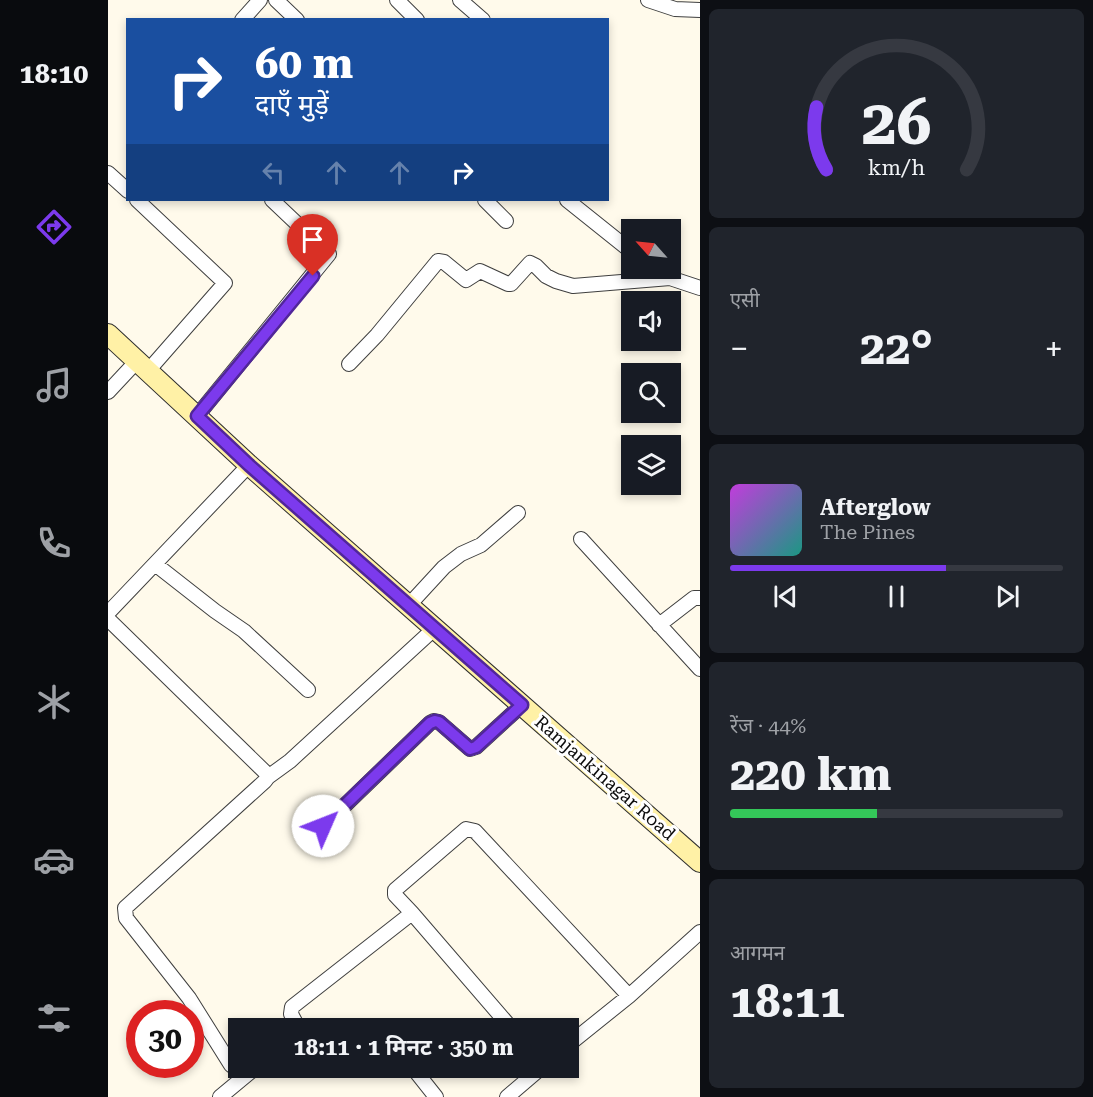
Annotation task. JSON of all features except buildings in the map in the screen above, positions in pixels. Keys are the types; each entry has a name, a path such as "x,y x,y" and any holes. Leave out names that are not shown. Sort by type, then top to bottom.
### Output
{"street":[{"path":"244,18 260,0"},
{"path":"276,0 295,18"},
{"path":"397,0 415,18"},
{"path":"460,0 481,18"},
{"path":"648,0 675,9 700,10"},
{"path":"108,173 126,189"},
{"path":"108,392 141,367 225,283 138,201"},
{"path":"197,416 329,254 273,201"},
{"path":"486,201 506,221"},
{"path":"568,201 621,243"},
{"path":"349,364 377,335 438,261 444,262 466,280 480,271 508,284 514,282 524,267 530,263 546,276 573,286 663,279"},
{"path":"673,279 700,288"},
{"name":"Ramjankinagar Road","path":"108,334 249,465 700,862"},
{"path":"108,613 249,465"},
{"path":"409,605 444,567 461,554 481,545 518,513"},
{"path":"581,539 700,669"},
{"path":"155,564 214,611 244,631 308,690"},
{"path":"659,625 694,598 700,598"},
{"path":"108,619 268,777"},
{"path":"228,1060 189,998 126,918 125,908 435,628"},
{"path":"308,841 430,723 439,722 470,749 476,747 522,705"},
{"path":"503,1018 395,895 395,890 466,829 475,831 629,996"},
{"path":"293,1018 292,1007 412,913"},
{"path":"579,1036 629,996 700,932"},
{"path":"220,1097 243,1078"},
{"path":"421,1078 436,1097"},
{"path":"507,1097 529,1078"}],"route":[{"path":"313,276 197,416 249,465 522,705 476,747 470,749 439,722 430,723 323,826"}]}
